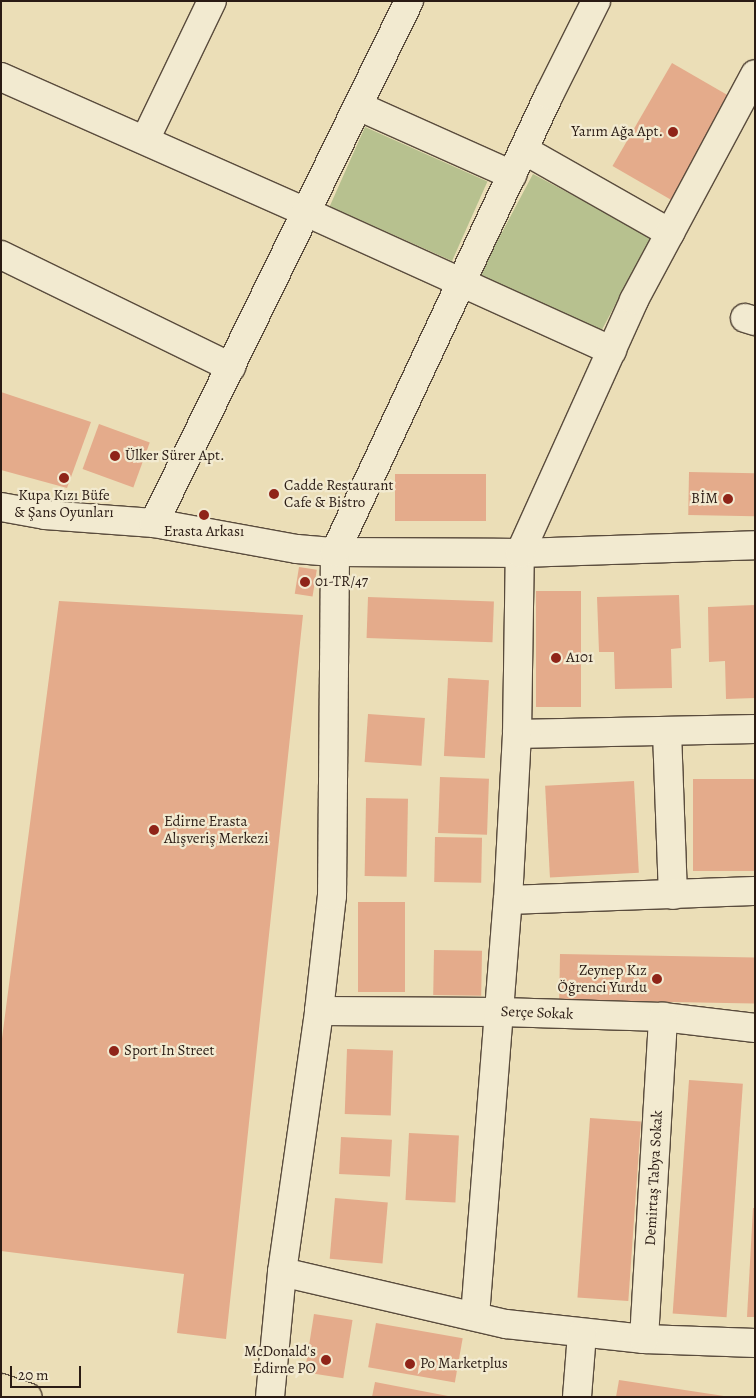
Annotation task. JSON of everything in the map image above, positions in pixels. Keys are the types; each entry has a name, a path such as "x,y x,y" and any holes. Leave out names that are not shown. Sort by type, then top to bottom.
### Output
{"main road":[{"path":"1,1388 27,1397"}],"street":[{"path":"145,140 212,1"},
{"path":"154,523 409,1"},
{"path":"270,1397 282,1272 319,1011 332,896 336,552 512,175 596,1"},
{"path":"475,1316 501,1012 508,900 517,734 520,553 634,300 755,74"},
{"path":"1,77 462,282 612,352"},
{"path":"358,106 512,175"},
{"path":"524,150 670,233"},
{"path":"1,255 231,367"},
{"path":"2,515 45,515 154,523 297,549 336,552 520,553 755,545"},
{"path":"517,734 755,729"},
{"path":"667,732 673,895"},
{"path":"508,900 755,891"},
{"name":"Serçe Sokak","path":"319,1011 501,1012 663,1017 755,1028"},
{"name":"Demirtaş Tabya Sokak","path":"644,1339 663,1017"},
{"path":"282,1272 506,1324 644,1339 755,1344"},
{"path":"577,1397 582,1333"}],"green space":[{"path":"365,127 487,182 452,261 330,206"},
{"path":"533,174 651,237 598,338 479,275"}],"building":[{"name":"Yarım Ağa Apt.","path":"672,63 733,98 673,201 612,166"},
{"path":"1,392 91,422 67,488 1,470"},
{"name":"Ülker Sürer Apt.","path":"99,424 150,442 133,488 83,469"},
{"path":"689,472 755,473 754,516 688,515"},
{"path":"395,474 486,474 486,521 395,521"},
{"name":"01-TR/47","path":"299,567 317,570 313,596 295,594"},
{"path":"536,591 581,591 581,707 536,707"},
{"path":"679,595 681,648 671,649 672,688 615,689 614,652 599,652 597,597"},
{"path":"368,597 494,601 492,642 367,638"},
{"name":"Edirne Erasta Alışveriş Merkezi","path":"59,601 303,615 226,1339 177,1333 184,1274 1,1251 1,1046"},
{"path":"755,605 755,698 726,699 725,661 709,662 708,607"},
{"path":"448,678 489,680 485,758 444,756"},
{"path":"368,714 425,718 422,766 365,762"},
{"path":"440,777 489,779 487,835 438,833"},
{"path":"693,779 755,779 755,871 693,871"},
{"path":"634,781 639,873 550,878 545,786"},
{"path":"366,798 408,799 407,877 365,876"},
{"path":"435,837 482,838 481,883 434,882"},
{"path":"358,902 405,902 405,992 358,992"},
{"path":"434,950 482,951 481,996 433,995"},
{"name":"Zeynep Kız Öğrenci Yurdu","path":"560,954 755,957 754,1003 559,1000"},
{"path":"347,1049 393,1051 391,1116 345,1114"},
{"path":"689,1080 743,1084 727,1317 673,1313"},
{"path":"590,1118 641,1122 628,1301 577,1298"},
{"path":"409,1133 459,1136 455,1203 405,1200"},
{"path":"341,1137 392,1140 390,1177 339,1174"},
{"path":"335,1198 388,1203 382,1263 330,1259"},
{"path":"753,1208 755,1208 755,1317 747,1317"},
{"path":"314,1314 353,1320 343,1378 305,1372"},
{"path":"376,1323 463,1338 455,1383 368,1367"},
{"path":"619,1380 724,1396 724,1397 616,1397"},
{"path":"375,1382 448,1396 448,1397 372,1397"}],"place":[{"name":"Yarım Ağa Apt.","path":"673,132"},
{"name":"Ülker Sürer Apt.","path":"115,456"},
{"name":"Kupa Kızı Büfe & Şans Oyunları","path":"64,478"},
{"name":"Cadde Restaurant Cafe & Bistro","path":"274,494"},
{"name":"BİM","path":"728,499"},
{"name":"Erasta Arkası","path":"204,515"},
{"name":"01-TR/47","path":"305,582"},
{"name":"A101","path":"556,658"},
{"name":"Edirne Erasta Alışveriş Merkezi","path":"154,830"},
{"name":"Zeynep Kız Öğrenci Yurdu","path":"657,979"},
{"name":"Sport In Street","path":"114,1051"},
{"name":"McDonald's Edirne PO","path":"326,1360"},
{"name":"Po Marketplus","path":"410,1364"}]}
